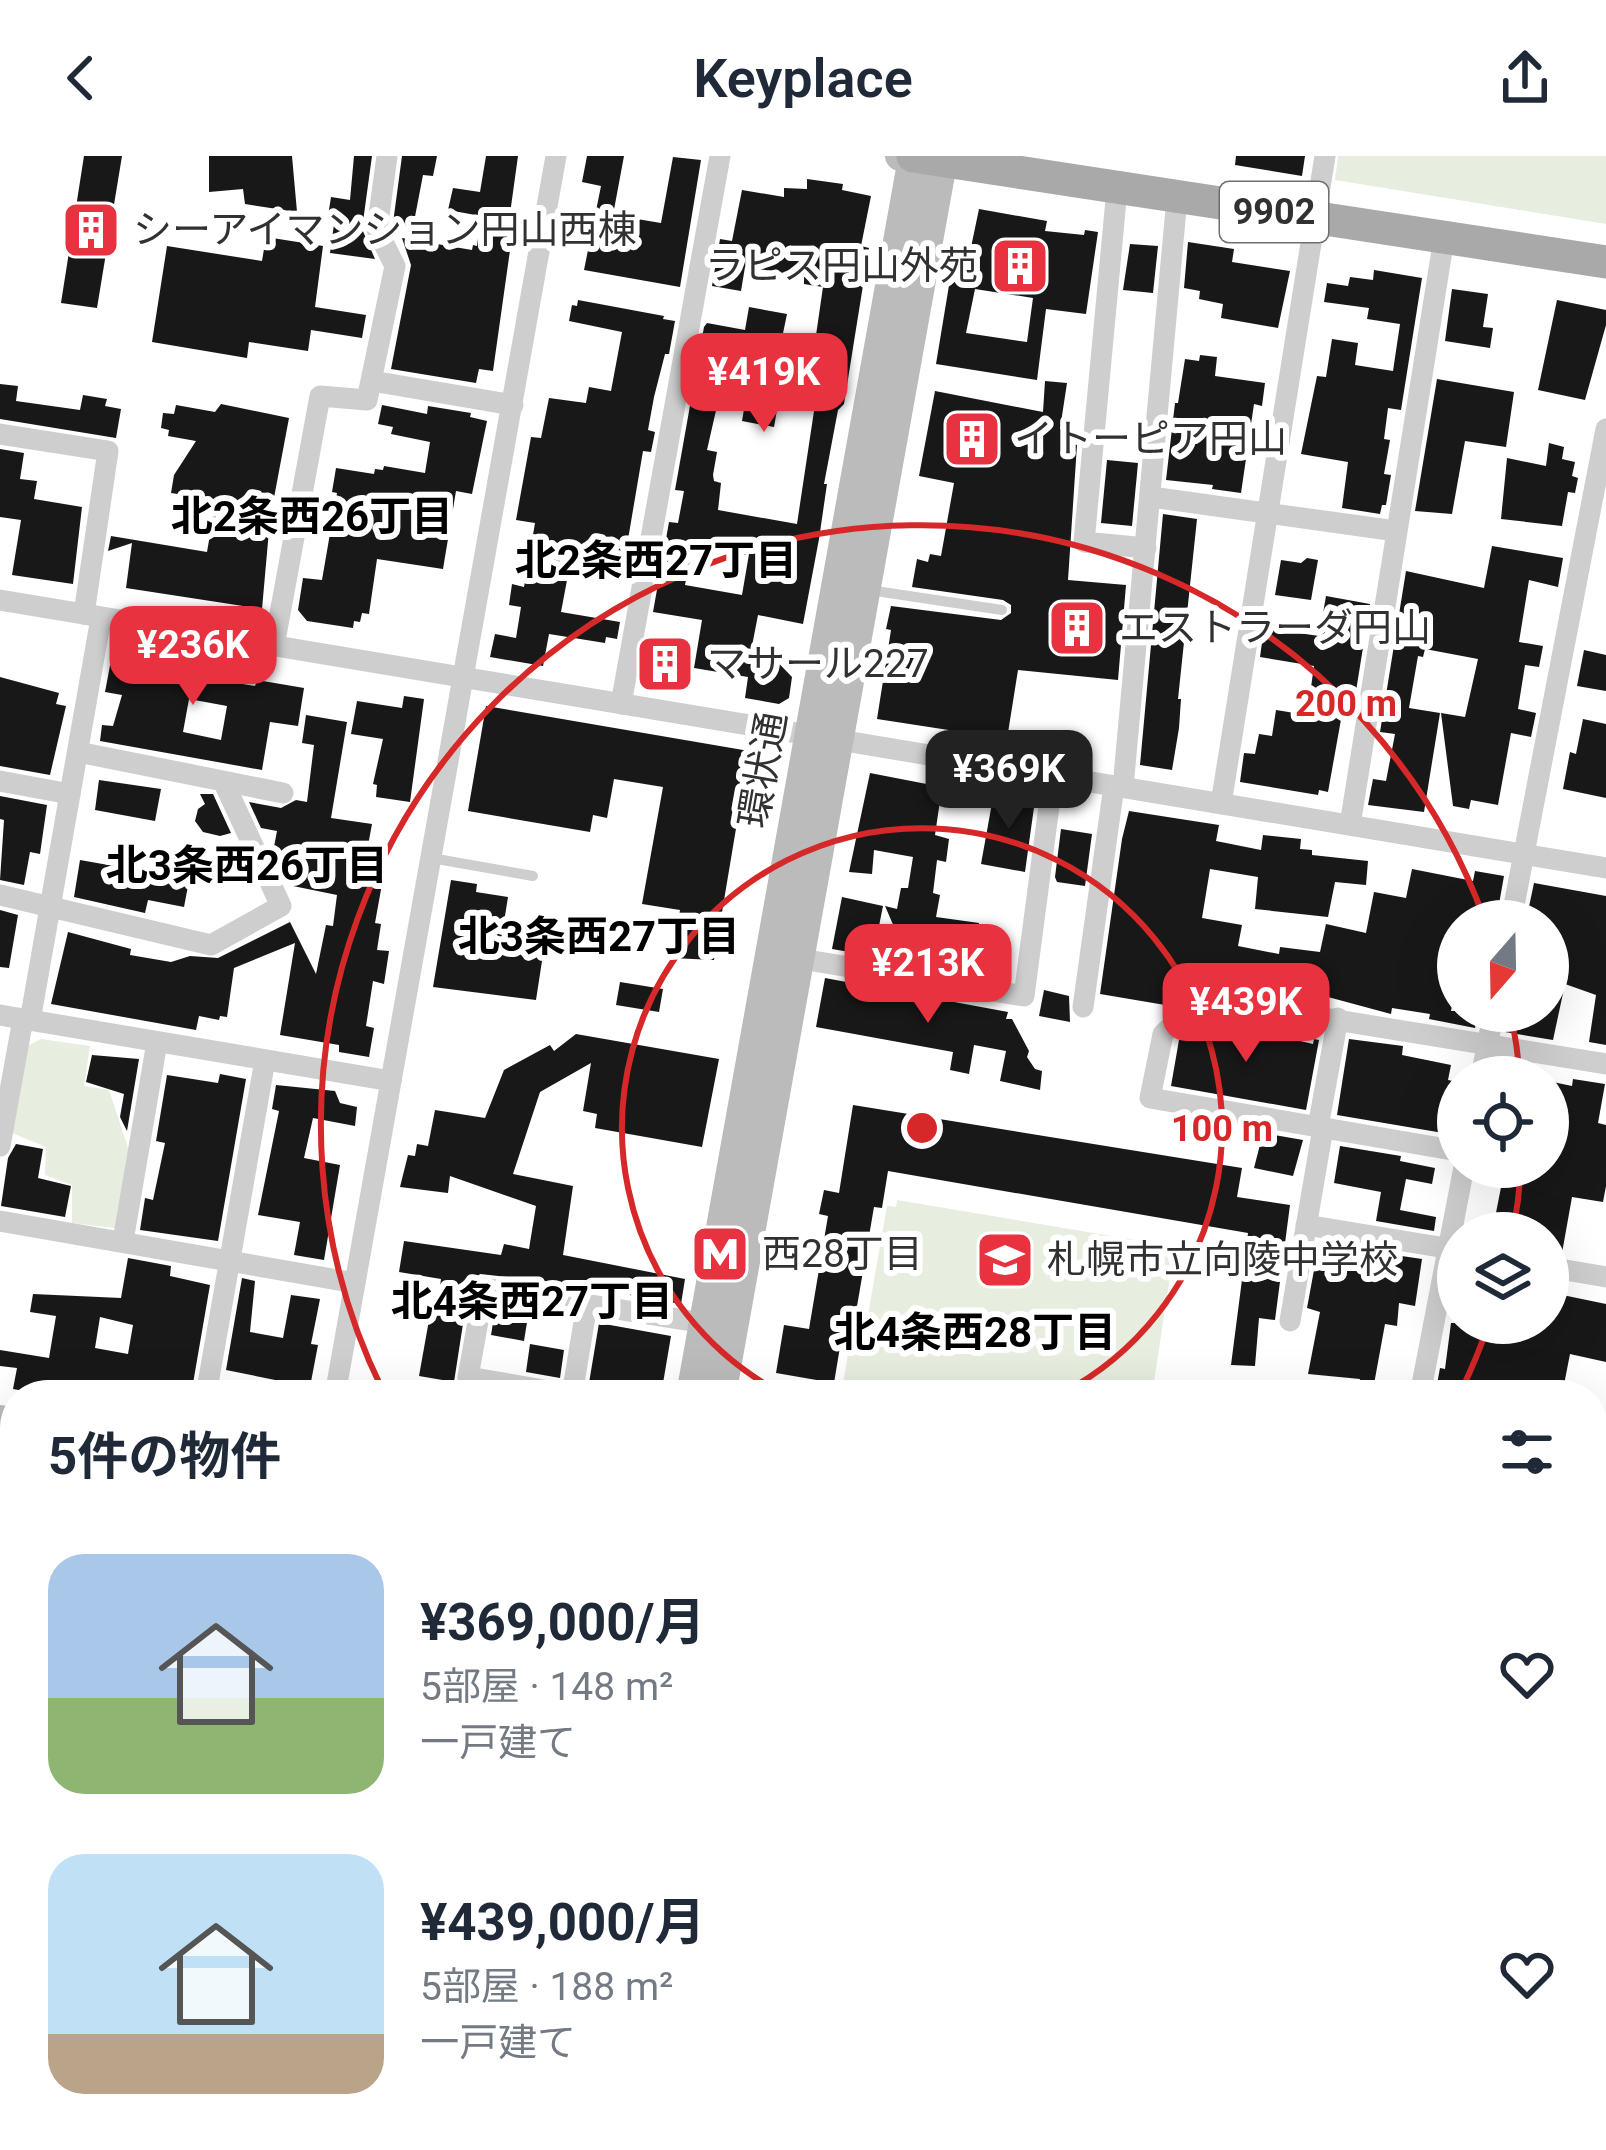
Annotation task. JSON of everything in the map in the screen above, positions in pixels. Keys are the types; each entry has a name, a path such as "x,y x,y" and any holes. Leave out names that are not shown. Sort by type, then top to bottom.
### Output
{"main road":[{"name":"9902","path":"922,158 1060,168 1117,189 1606,262"}],"street":[{"path":"274,646 320,396 367,400 395,266 377,230 387,156"},
{"path":"338,1380 556,156"},
{"path":"621,704 719,156"},
{"path":"1220,803 1324,156"},
{"name":"環状通","path":"724,1380 801,959 823,738 866,589 922,158"},
{"name":"環状通","path":"694,1380 823,738 922,158"},
{"path":"1117,189 1084,542 1146,548"},
{"path":"1083,1007 1118,786 1146,548 1177,198"},
{"path":"1350,825 1444,238"},
{"path":"371,381 513,405"},
{"path":"1515,900 1606,429"},
{"path":"0,434 108,452 78,752 51,905 18,1018 0,1147"},
{"path":"1151,496 1396,531"},
{"path":"0,600 1606,868"},
{"path":"78,752 283,793"},
{"path":"801,959 1024,996 1053,776"},
{"path":"0,781 70,794"},
{"path":"0,895 211,945 281,906 224,783"},
{"path":"1437,1147 1150,1098 1162,1034 1201,998 1606,1064"},
{"path":"18,1018 391,1081"},
{"path":"1290,1322 1338,1018"},
{"path":"1485,1056 1490,1032"},
{"path":"123,1241 157,1042"},
{"path":"209,1380 265,1060"},
{"path":"0,1221 355,1282"},
{"path":"1306,1225 1437,1247"},
{"path":"1569,1271 1606,1277"},
{"path":"480,1380 468,1378 484,1288 704,1323"},
{"path":"574,1380 587,1304"},
{"path":"1423,1380 1437,1320"}],"lane":[{"path":"866,589 1002,610"},
{"path":"431,858 533,876"}],"green space":[{"path":"1338,156 1606,156 1606,224 1335,180"},
{"path":"41,1039 90,1046 84,1086 109,1090 131,1157 123,1229 72,1223 72,1185 45,1175 46,1147 12,1133 27,1046"},
{"path":"897,1200 1171,1246 1154,1380 844,1380 852,1331 865,1332 887,1206 896,1207"}],"building":[{"name":"シーアイマンション円山西棟","path":"84,156 122,156 97,308 61,303"},
{"path":"209,156 292,156 297,212 245,204 243,189 209,192"},
{"path":"354,156 372,156 362,229 375,259 330,253 335,217 328,216 331,197 350,200"},
{"path":"402,156 437,156 433,176 423,175 413,227 393,223"},
{"path":"486,156 518,156 509,221 514,222 493,371 479,369 476,383 391,369 411,265 402,238 472,250 477,246 481,216 448,210 453,188 480,192"},
{"path":"587,156 624,156 613,215 661,223 673,157 701,160 680,287 584,270 601,186 582,182"},
{"path":"1236,156 1305,156 1302,176 1235,165"},
{"path":"807,179 843,184 842,190 871,196 861,246 869,248 803,624 758,615 752,646 764,648 792,677 789,698 779,704 745,698 748,677 694,668 702,620 653,612 669,522 678,523 684,491 675,490 704,327 707,323 745,330 749,307 787,314 781,343 814,349 823,287 804,284 804,276 745,267 741,291 712,286 720,239 732,241 742,190 784,197 784,188 807,189","holes":["716,369 750,374 742,421 774,427 778,404 814,411 797,524 718,510 721,483 713,475 717,452 707,450 717,406 709,404","710,547 749,554 742,595 685,585 692,549 709,552"]},
{"path":"979,209 1047,221 1045,231 1098,232 1086,314 1046,309 1037,380 936,364 955,249 970,252","holes":["975,289 1033,298 1027,342 966,333"]},
{"path":"266,237 323,246 315,307 366,315 362,338 311,330 308,351 249,342 247,358 152,342 167,246 262,261"},
{"path":"1188,242 1234,249 1232,262 1290,271 1278,328 1221,318 1223,304 1199,299 1200,291 1184,288"},
{"path":"1130,244 1158,246 1153,293 1123,290"},
{"path":"1374,270 1422,278 1401,410 1388,408 1384,439 1390,440 1384,474 1391,475 1380,514 1342,508 1348,462 1301,454 1317,376 1326,377 1332,339 1358,343 1355,365 1393,371 1400,324 1367,319 1369,308 1324,302 1327,283 1348,286 1350,277 1373,280"},
{"path":"1452,289 1488,294 1483,327 1493,328 1490,348 1445,341"},
{"path":"578,300 675,321 654,397 648,430 655,432 651,452 643,451 623,569 571,559 561,612 620,622 617,639 606,637 605,643 549,634 543,666 490,657 495,634 516,638 521,607 509,605 512,584 524,587 535,523 516,520 531,437 541,438 549,398 586,403 589,387 611,391 622,332 569,321"},
{"path":"1557,300 1606,310 1585,400 1538,390"},
{"path":"1200,355 1217,357 1215,376 1265,383 1262,406 1254,404 1241,493 1166,480 1185,359 1199,361"},
{"path":"1437,379 1514,392 1506,447 1465,441 1452,514 1415,511"},
{"path":"1045,381 1067,383 1060,429 1078,430 1068,580 1126,585 1118,680 1018,670 1007,739 877,719 891,606 1001,620 1011,613 1011,605 1003,600 912,587 917,559 928,562 930,554 941,556 954,483 919,476 935,391 1043,412"},
{"path":"0,384 18,386 16,401 80,410 83,395 107,399 105,406 121,409 116,438 0,419"},
{"path":"221,404 289,418 270,519 262,609 126,588 132,543 108,551 111,536 207,552 216,500 171,493 174,475 196,441 168,436 169,430 161,428 163,413 174,414 176,405 215,412"},
{"path":"382,405 427,414 428,406 471,413 470,417 487,421 472,494 456,491 443,569 377,559 369,614 362,613 360,622 354,621 353,628 307,621 298,610 303,578 322,580 337,493 332,492 336,468 374,474 384,466 425,473 430,442 391,434 393,427 378,424"},
{"path":"1549,443 1564,447 1562,459 1575,462 1572,476 1578,478 1575,493 1568,492 1562,526 1501,519 1507,458 1546,466"},
{"path":"0,449 24,453 20,479 37,481 34,499 82,507 73,584 12,575 21,520 0,517"},
{"path":"1107,460 1138,463 1132,526 1101,523"},
{"path":"1163,514 1197,519 1172,770 1140,765"},
{"path":"1492,546 1563,558 1558,587 1529,580 1519,642 1543,646 1539,667 1525,665 1518,709 1536,713 1531,737 1511,733 1498,805 1471,800 1469,809 1453,806 1441,713 1465,717 1478,659 1425,649 1423,657 1418,656 1409,708 1440,713 1424,812 1368,805 1373,779 1386,781 1395,734 1380,732 1406,571 1484,588"},
{"path":"1307,558 1318,560 1311,600 1275,595 1281,560 1301,563"},
{"path":"1326,596 1370,604 1352,716 1342,714 1328,792 1319,790 1318,795 1240,782 1244,753 1255,754 1259,734 1272,736 1276,710 1307,715 1314,666 1260,657 1264,628 1319,636"},
{"path":"115,639 197,654 193,676 304,688 298,726 270,722 262,770 100,741 102,725 113,726 122,695 105,692","holes":["189,699 227,706 221,740 183,732"]},
{"name":"マサール227","path":"649,644 688,651 682,684 643,677"},
{"path":"1584,650 1606,655 1606,691 1577,686"},
{"path":"0,677 59,693 56,704 66,706 50,775 0,766"},
{"path":"404,696 424,699 410,802 376,797 377,785 373,784 383,739 351,734 357,701 402,708"},
{"path":"486,706 749,751 714,960 672,958 680,910 642,904 663,787 614,779 607,818 593,815 590,832 468,811"},
{"path":"306,715 347,722 331,818 372,824 367,851 387,856 375,923 381,924 377,950 389,951 384,984 373,981 366,1026 374,1028 369,1057 339,1052 339,1045 280,1035 295,943 234,968 227,1017 199,1016 196,1030 51,1004 68,932 131,949 130,955 171,962 190,956 218,958 290,922 316,974 326,925 333,926 337,895 293,886 294,874 281,870 283,854 273,852 277,831 261,828 249,802 281,808 296,800 307,802 314,745 302,743"},
{"path":"1583,719 1606,724 1606,798 1563,789"},
{"path":"870,773 942,787 935,835 949,839 946,862 937,860 933,893 940,895 936,917 979,923 974,955 901,943 885,906 897,909 901,888 908,888 913,857 874,850 872,874 849,872"},
{"path":"99,780 161,789 155,821 95,810"},
{"path":"994,792 1035,800 1025,872 981,864"},
{"path":"200,794 213,794 231,833 203,832 195,821 205,804"},
{"path":"0,796 47,805 40,854 30,852 24,885 0,880 4,820 0,819"},
{"path":"1129,811 1219,825 1216,841 1261,850 1263,835 1301,839 1300,849 1312,850 1312,855 1368,861 1366,885 1335,882 1328,917 1255,909 1258,877 1210,869 1202,918 1242,925 1238,946 1279,954 1280,947 1320,952 1326,924 1366,933 1374,892 1406,898 1412,869 1473,881 1475,871 1504,876 1500,900 1437,900 1437,1021 1429,1019 1430,1014 1392,1008 1391,1014 1302,990 1300,999 1239,983 1238,989 1196,984 1171,1006 1100,994"},
{"path":"1061,829 1092,834 1085,886 1057,882"},
{"path":"80,860 182,878 180,884 188,886 184,907 148,900 145,913 74,897"},
{"path":"451,880 477,884 476,892 508,897 501,941 544,948 536,1000 433,987"},
{"path":"1534,883 1606,896 1606,1045 1589,1042 1596,995 1569,985 1569,900 1530,900"},
{"path":"842,897 883,906 873,956 832,949"},
{"path":"0,910 18,915 9,968 0,967"},
{"path":"825,978 1008,1012 1006,1019 1012,1019 1029,1051 1027,1057 1042,1071 1040,1090 1000,1081 1006,1051 974,1045 969,1074 950,1070 953,1052 816,1027"},
{"path":"620,982 663,989 659,1012 616,1005"},
{"path":"1044,990 1069,996 1070,1022 1039,1016"},
{"path":"1210,1020 1313,1044 1314,1039 1319,1040 1306,1110 1171,1086 1179,1040"},
{"path":"1505,1032 1555,1032 1553,1040"},
{"path":"576,1034 719,1059 702,1147 595,1128 597,1114 583,1111 591,1063 540,1092 513,1174 573,1186 563,1255 685,1279 681,1304 480,1274 469,1285 454,1380 419,1376 441,1279 399,1272 404,1241 501,1255 504,1244 529,1249 536,1206 450,1176 448,1193 400,1187 408,1155 415,1156 417,1144 428,1146 435,1110 485,1118 504,1070 550,1045 554,1051"},
{"path":"1349,1039 1403,1046 1402,1055 1437,1062 1437,1132 1337,1115"},
{"path":"92,1055 139,1059 127,1131 120,1117 124,1094 86,1082"},
{"path":"220,1074 246,1079 218,1241 140,1230 145,1198 153,1200 165,1143 156,1141 167,1075 218,1083"},
{"path":"1573,1079 1605,1084 1598,1123 1606,1125 1603,1202 1572,1197 1569,1214 1496,1212 1501,1188 1569,1188"},
{"path":"276,1085 335,1091 340,1103 357,1107 355,1126 313,1118 304,1158 340,1165 324,1260 294,1255 300,1222 258,1215 279,1111 272,1109"},
{"path":"853,1105 1242,1168 1237,1197 1290,1205 1275,1320 1259,1318 1255,1366 1231,1365 1248,1233 888,1171 882,1208 874,1207 855,1318 845,1317 834,1380 776,1373 784,1325 809,1329 828,1216 819,1214 824,1190 839,1193"},
{"path":"1263,1133 1303,1140 1293,1176 1254,1168"},
{"path":"16,1144 43,1149 38,1178 71,1186 65,1217 1,1206 8,1158"},
{"path":"1340,1146 1401,1156 1400,1161 1435,1168 1432,1184 1406,1179 1400,1210 1436,1217 1434,1231 1376,1221 1381,1192 1334,1183"},
{"path":"1319,1243 1344,1246 1342,1255 1387,1262 1388,1254 1422,1259 1415,1306 1399,1303 1397,1326 1385,1324 1375,1380 1308,1374 1320,1312 1307,1308"},
{"path":"128,1258 171,1266 170,1276 210,1285 194,1380 15,1380 17,1368 0,1366 0,1350 49,1358 56,1316 30,1312 33,1294 121,1298","holes":["100,1317 133,1325 128,1354 95,1348"]},
{"path":"242,1278 255,1281 250,1332 283,1338 291,1295 320,1299 311,1344 318,1345 311,1380 275,1380 226,1370"},
{"path":"1569,1296 1606,1304 1606,1362 1570,1354 1565,1380 1438,1380 1440,1368 1445,1369 1448,1344 1569,1344"},
{"path":"496,1305 529,1310 524,1341 491,1335"},
{"path":"599,1323 671,1336 664,1380 590,1380"},
{"path":"530,1344 564,1350 560,1378 526,1372"}],"place":[{"name":"シーアイマンション円山西棟","path":"91,230"},
{"name":"ラピス円山外苑","path":"1020,266"},
{"name":"イトーピア円山","path":"972,439"},
{"name":"エストラーダ円山","path":"1077,628"},
{"name":"マサール227","path":"665,664"},
{"name":"西28丁目","path":"720,1254"},
{"name":"札幌市立向陵中学校","path":"1005,1260"}],"district":[{"name":"北2条西26丁目","path":"312,516"},
{"name":"北2条西27丁目","path":"656,560"},
{"name":"北3条西26丁目","path":"247,865"},
{"name":"北3条西27丁目","path":"599,936"},
{"name":"北4条西27丁目","path":"532,1301"},
{"name":"北4条西28丁目","path":"975,1332"}]}
